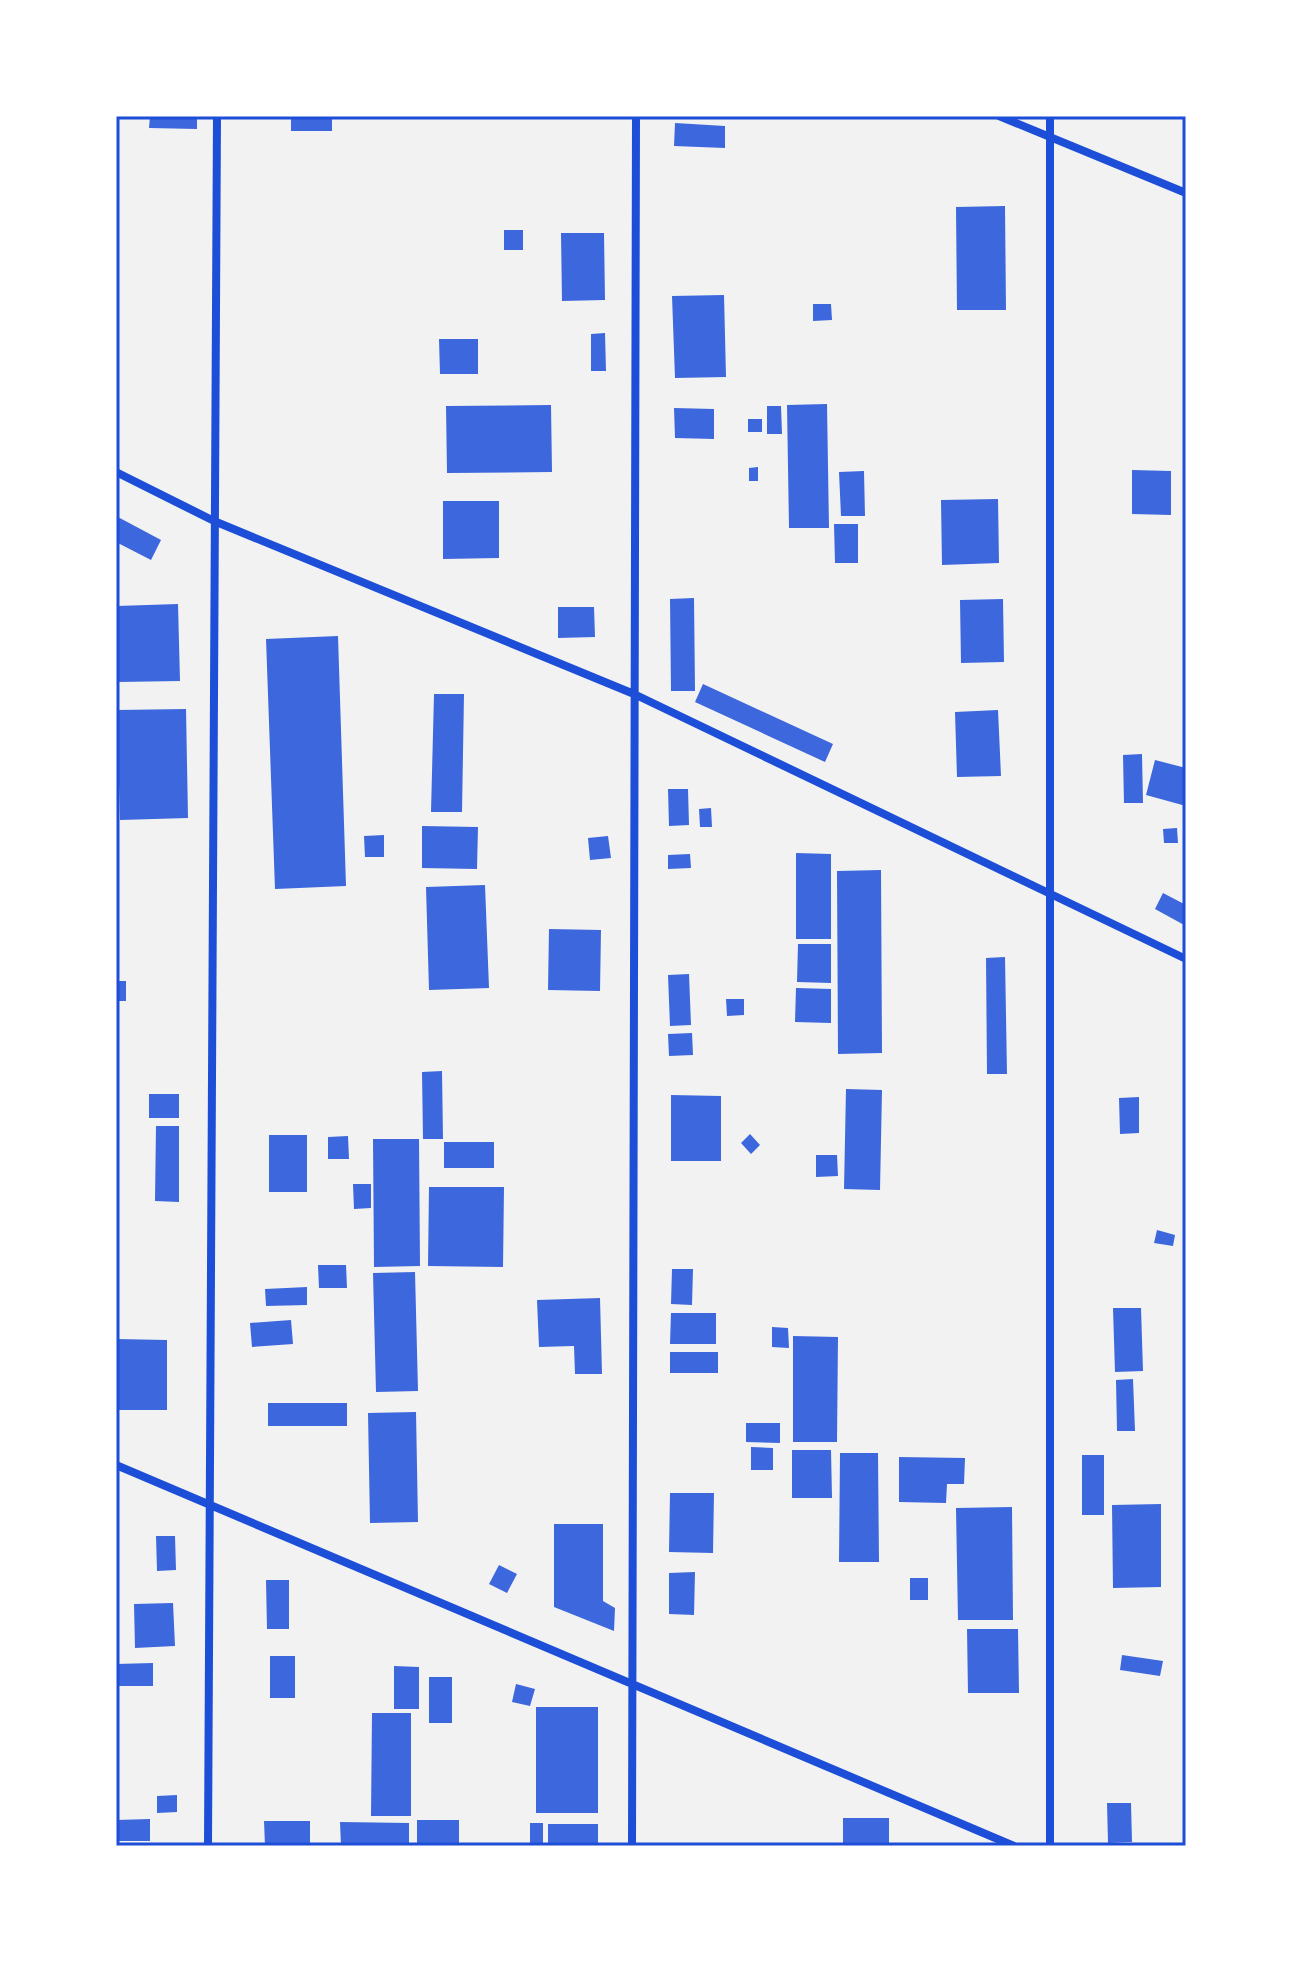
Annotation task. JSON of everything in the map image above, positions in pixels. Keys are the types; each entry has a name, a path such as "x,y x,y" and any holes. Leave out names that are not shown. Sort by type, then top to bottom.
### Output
{"street":[{"path":"208,1846 217,116"},
{"path":"632,1846 636,116"},
{"path":"999,116 1186,193"},
{"path":"1050,116 1050,1846"},
{"path":"116,472 214,521 634,694 1186,959"},
{"path":"116,1465 1014,1846"}],"building":[{"path":"150,116 197,116 197,129 149,128"},
{"path":"291,116 332,116 332,131 291,131"},
{"path":"675,123 725,126 725,148 674,146"},
{"path":"1005,206 1006,310 957,310 956,207"},
{"path":"504,230 523,230 523,250 504,250"},
{"path":"561,233 604,233 605,300 562,301"},
{"path":"724,295 726,377 675,378 672,296"},
{"path":"813,304 831,304 832,320 813,321"},
{"path":"605,333 606,371 591,371 591,334"},
{"path":"439,339 478,339 478,374 440,374"},
{"path":"827,404 829,528 789,528 787,405"},
{"path":"551,405 552,472 447,473 446,406"},
{"path":"767,406 781,406 782,434 767,434"},
{"path":"674,408 714,409 714,439 675,438"},
{"path":"748,419 762,419 762,432 748,432"},
{"path":"758,467 758,481 749,481 749,468"},
{"path":"1132,470 1171,471 1171,515 1132,514"},
{"path":"864,471 865,516 841,516 839,472"},
{"path":"998,499 999,563 942,565 941,500"},
{"path":"443,501 499,501 499,558 443,559"},
{"path":"116,516 161,540 151,560 116,542"},
{"path":"834,524 858,524 858,563 835,563"},
{"path":"694,598 695,691 671,691 670,599"},
{"path":"1003,599 1004,662 961,663 960,600"},
{"path":"178,604 180,681 118,682 117,606"},
{"path":"558,607 594,607 595,637 558,638"},
{"path":"338,636 346,886 275,889 266,639"},
{"path":"703,684 833,744 825,762 695,702"},
{"path":"434,694 464,694 462,812 431,812"},
{"path":"186,709 188,818 120,820 117,710"},
{"path":"998,710 1001,776 957,777 955,712"},
{"path":"1142,754 1143,803 1124,803 1123,755"},
{"path":"1155,760 1186,768 1186,806 1146,795"},
{"path":"668,789 688,789 689,825 669,826"},
{"path":"711,808 712,827 700,827 699,809"},
{"path":"422,826 478,827 477,869 422,868"},
{"path":"1177,828 1178,843 1164,843 1163,829"},
{"path":"384,835 384,857 365,857 364,836"},
{"path":"608,836 611,858 590,860 588,838"},
{"path":"796,853 831,854 831,939 796,939"},
{"path":"690,854 691,868 668,869 668,855"},
{"path":"881,870 882,1053 838,1054 837,871"},
{"path":"485,885 489,988 429,990 426,887"},
{"path":"1163,893 1186,905 1186,926 1155,909"},
{"path":"549,929 601,930 600,991 548,990"},
{"path":"798,944 831,944 831,983 797,982"},
{"path":"1005,957 1007,1074 987,1074 986,958"},
{"path":"689,974 691,1025 670,1026 668,975"},
{"path":"116,981 126,981 126,1001 116,1001"},
{"path":"796,988 831,989 831,1023 795,1022"},
{"path":"726,999 744,999 744,1015 727,1016"},
{"path":"692,1033 693,1055 669,1056 668,1034"},
{"path":"442,1071 443,1139 423,1139 422,1072"},
{"path":"846,1089 882,1090 880,1190 844,1189"},
{"path":"149,1094 179,1094 179,1118 149,1118"},
{"path":"671,1095 721,1096 721,1161 671,1161"},
{"path":"1139,1097 1139,1133 1120,1134 1119,1098"},
{"path":"156,1126 179,1126 179,1202 155,1201"},
{"path":"750,1134 760,1145 751,1154 741,1143"},
{"path":"269,1135 307,1135 307,1192 269,1192"},
{"path":"348,1136 349,1159 328,1159 328,1137"},
{"path":"373,1139 419,1139 420,1266 374,1267"},
{"path":"444,1142 494,1142 494,1168 444,1168"},
{"path":"816,1155 837,1155 838,1176 816,1177"},
{"path":"353,1184 371,1184 371,1208 354,1209"},
{"path":"429,1187 504,1187 503,1267 428,1266"},
{"path":"1157,1230 1175,1235 1173,1246 1154,1243"},
{"path":"318,1265 346,1265 347,1288 319,1288"},
{"path":"672,1269 693,1269 692,1305 671,1304"},
{"path":"415,1272 418,1391 376,1392 373,1273"},
{"path":"307,1287 307,1305 266,1306 265,1289"},
{"path":"600,1298 602,1374 575,1374 574,1346 539,1347 537,1300"},
{"path":"1113,1308 1141,1308 1143,1371 1115,1372"},
{"path":"671,1313 716,1313 716,1344 670,1344"},
{"path":"291,1320 293,1344 252,1347 250,1323"},
{"path":"772,1327 788,1328 789,1348 772,1347"},
{"path":"793,1336 838,1337 837,1442 793,1442"},
{"path":"116,1339 167,1340 167,1410 116,1410"},
{"path":"670,1352 718,1352 718,1373 670,1373"},
{"path":"1133,1379 1135,1431 1117,1431 1116,1380"},
{"path":"268,1403 347,1403 347,1426 268,1426"},
{"path":"416,1412 418,1522 370,1523 368,1413"},
{"path":"746,1423 780,1423 780,1443 746,1442"},
{"path":"751,1447 773,1448 773,1470 751,1470"},
{"path":"792,1450 831,1450 832,1498 792,1498"},
{"path":"840,1453 878,1453 879,1562 839,1562"},
{"path":"1082,1455 1104,1455 1104,1515 1082,1515"},
{"path":"899,1457 965,1458 964,1484 947,1484 946,1503 899,1502"},
{"path":"670,1493 714,1493 713,1553 669,1552"},
{"path":"1161,1504 1161,1587 1113,1588 1112,1505"},
{"path":"1012,1507 1013,1620 958,1620 956,1508"},
{"path":"554,1524 603,1524 603,1601 615,1608 614,1631 554,1607"},
{"path":"156,1536 175,1536 176,1570 157,1571"},
{"path":"499,1565 517,1574 507,1593 489,1584"},
{"path":"695,1572 694,1615 669,1614 669,1573"},
{"path":"910,1578 928,1578 928,1600 910,1600"},
{"path":"266,1580 289,1580 289,1629 267,1629"},
{"path":"173,1603 175,1646 135,1648 134,1604"},
{"path":"967,1629 1018,1629 1019,1693 968,1693"},
{"path":"1122,1655 1163,1661 1160,1676 1120,1670"},
{"path":"270,1656 295,1656 295,1698 270,1698"},
{"path":"153,1663 153,1686 116,1686 116,1664"},
{"path":"394,1666 419,1667 419,1709 394,1709"},
{"path":"429,1677 452,1677 452,1723 429,1723"},
{"path":"516,1684 535,1689 530,1706 512,1702"},
{"path":"536,1707 598,1707 598,1813 536,1813"},
{"path":"372,1713 411,1713 411,1816 371,1816"},
{"path":"177,1795 177,1812 157,1813 157,1796"},
{"path":"1107,1803 1131,1803 1132,1842 1108,1843"},
{"path":"843,1818 889,1818 889,1846 843,1846"},
{"path":"150,1819 150,1841 116,1841 116,1820"},
{"path":"417,1820 459,1820 459,1846 417,1846"},
{"path":"264,1821 310,1821 310,1846 265,1846"},
{"path":"340,1822 409,1823 409,1846 341,1846"},
{"path":"530,1823 543,1823 543,1846 530,1846"},
{"path":"548,1824 598,1824 598,1846 548,1846"}]}
